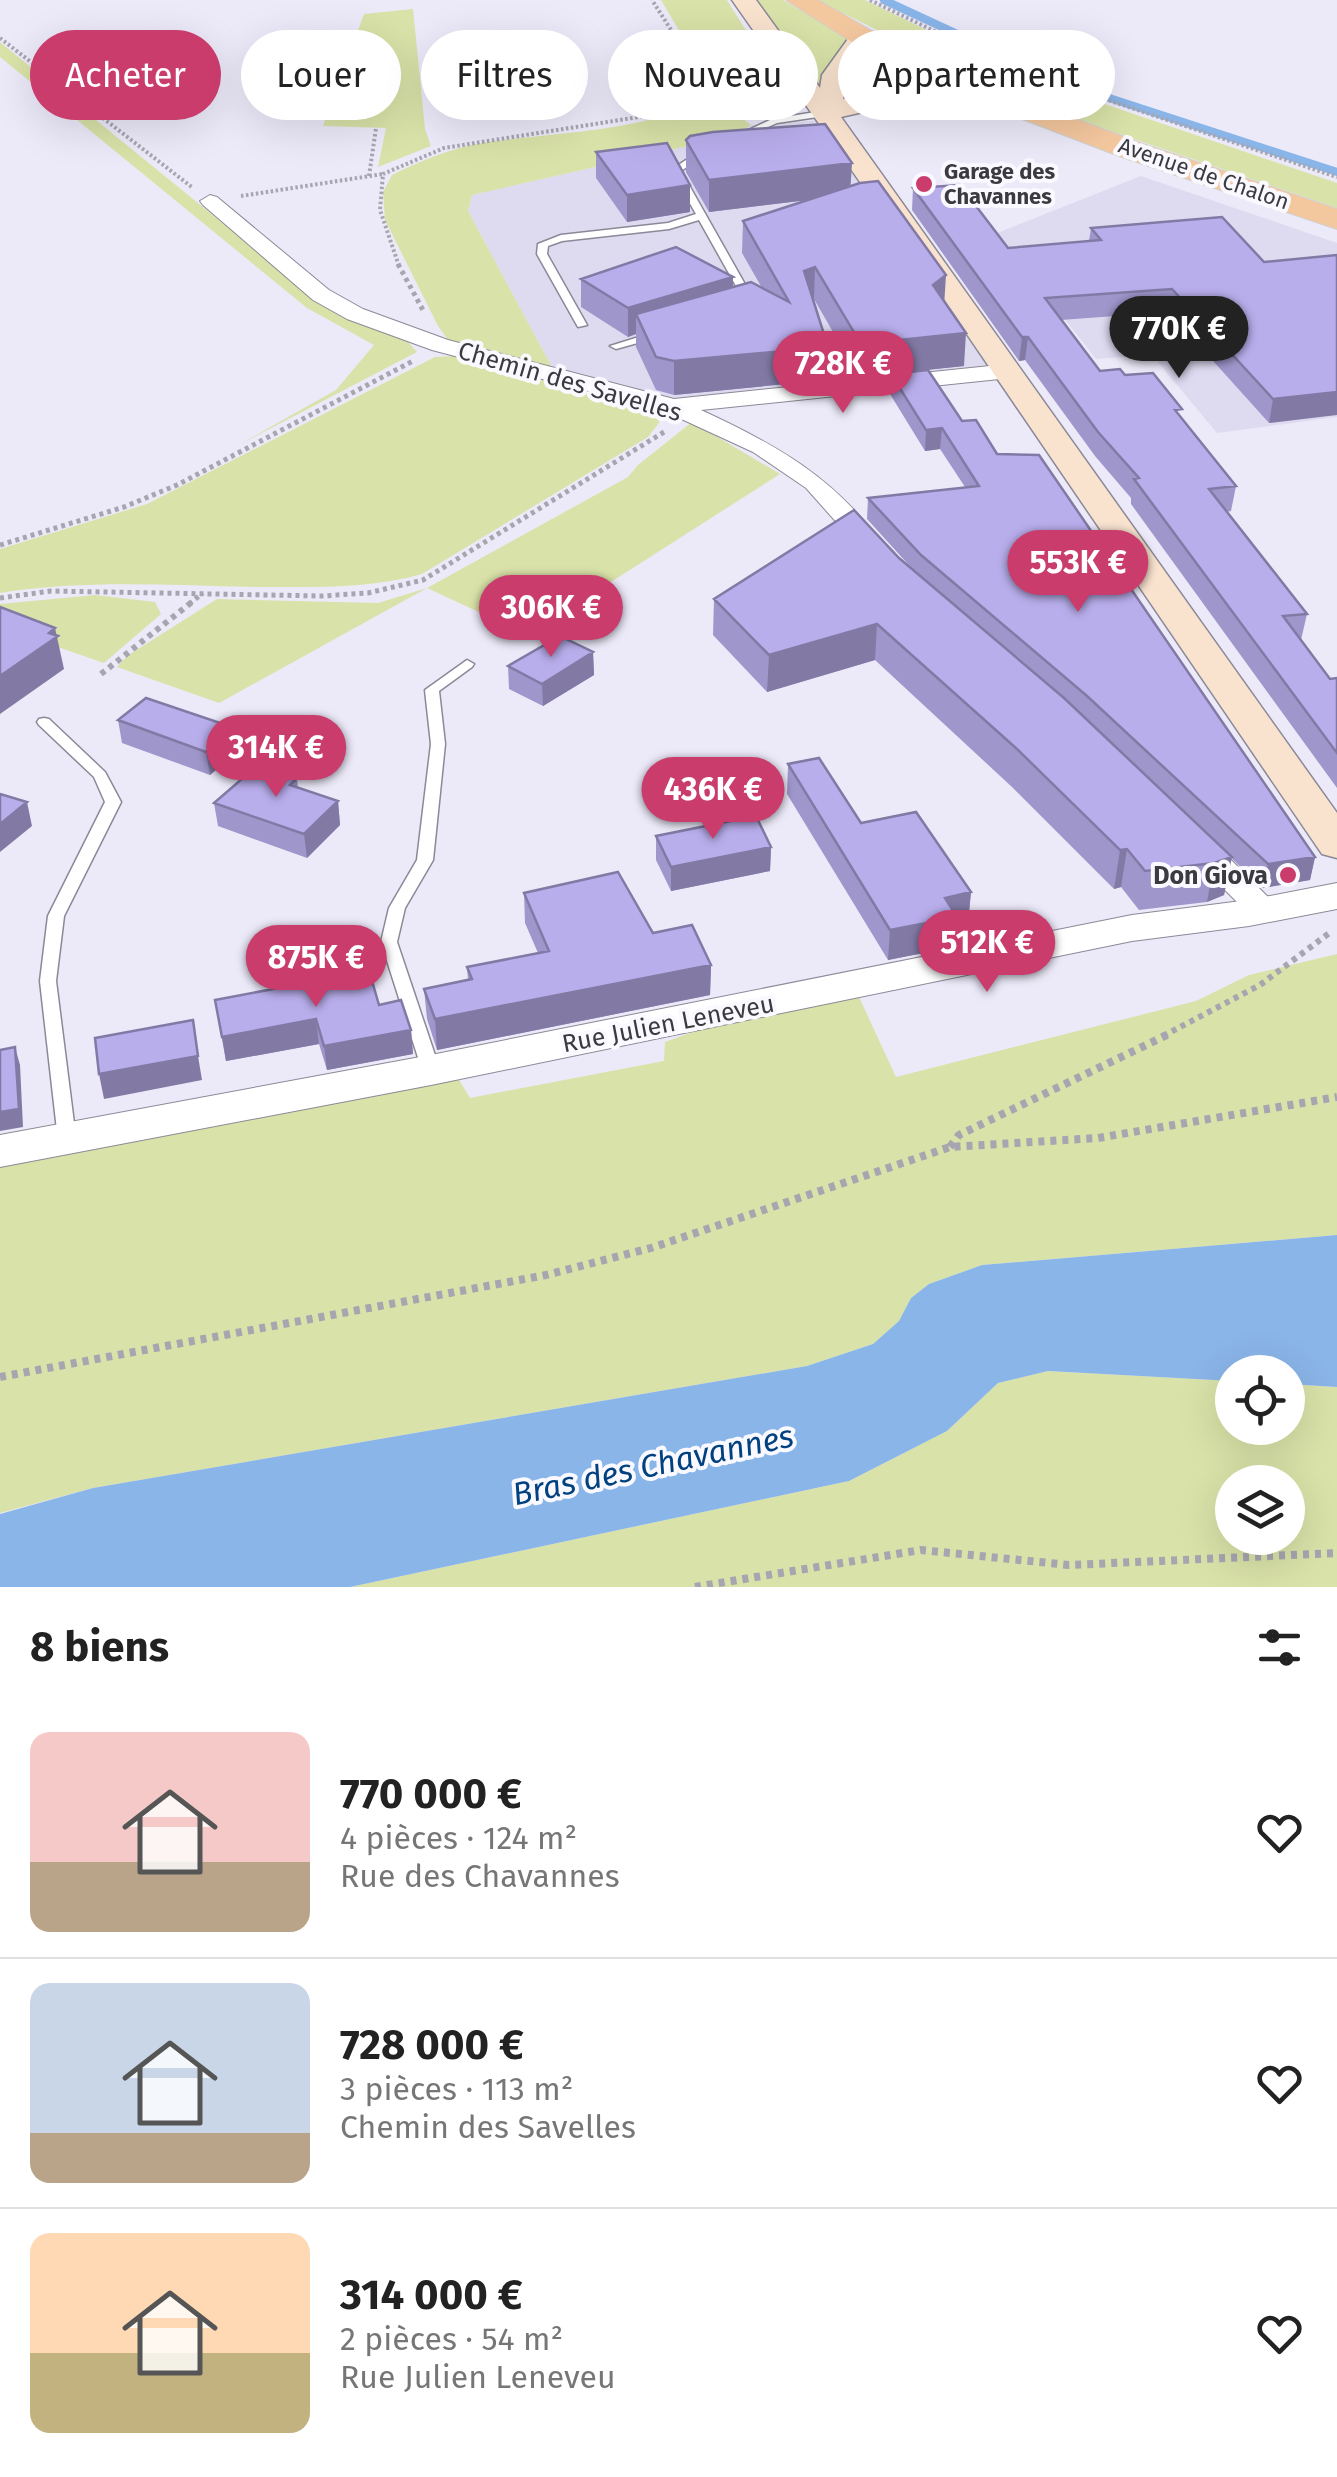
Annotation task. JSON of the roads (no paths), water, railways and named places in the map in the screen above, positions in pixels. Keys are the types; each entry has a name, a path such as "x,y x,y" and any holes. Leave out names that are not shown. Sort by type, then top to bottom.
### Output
{"main road":[{"path":"744,0 817,105 828,114 1337,844"},
{"name":"Avenue de Chalon","path":"799,0 850,30"},
{"path":"828,114 838,71"},
{"path":"828,114 838,108"},
{"name":"Avenue de Chalon","path":"1055,120 1337,219"}],"street":[{"name":"Chemin des Savelles","path":"210,201 321,295 356,314 440,344 672,406 762,447 815,483 886,563"},
{"path":"672,406 1009,372"},
{"path":"1178,827 1264,911"},
{"name":"Rue Julien Leneveu","path":"0,1150 431,1070 1132,928 1264,911 1337,896"}],"lane":[{"path":"734,140 776,121 828,114"},
{"path":"718,146 676,170 753,307 736,312"},
{"path":"582,325 542,254 544,244 560,238 669,226 702,215"},
{"path":"616,346 667,331"},
{"path":"431,1070 390,942 397,908 424,860 438,744 432,690 467,664"},
{"path":"44,722 100,776 112,802 56,916 48,981 67,1139"}],"water":[{"name":"Bras des Chavannes","path":"1337,1235 1337,1387 1305,1385 1305,1355 1215,1355 1215,1380 1048,1371 998,1383 947,1431 849,1481 350,1587 0,1587 0,1514 93,1488 807,1366 873,1344 899,1321 911,1298 929,1284 982,1265"}],"waterway":[{"path":"884,0 949,30"},
{"path":"1115,100 1337,172"}],"place":[{"name":"Garage des Chavannes","path":"924,184"},
{"name":"Don Giova","path":"1288,875"}]}
